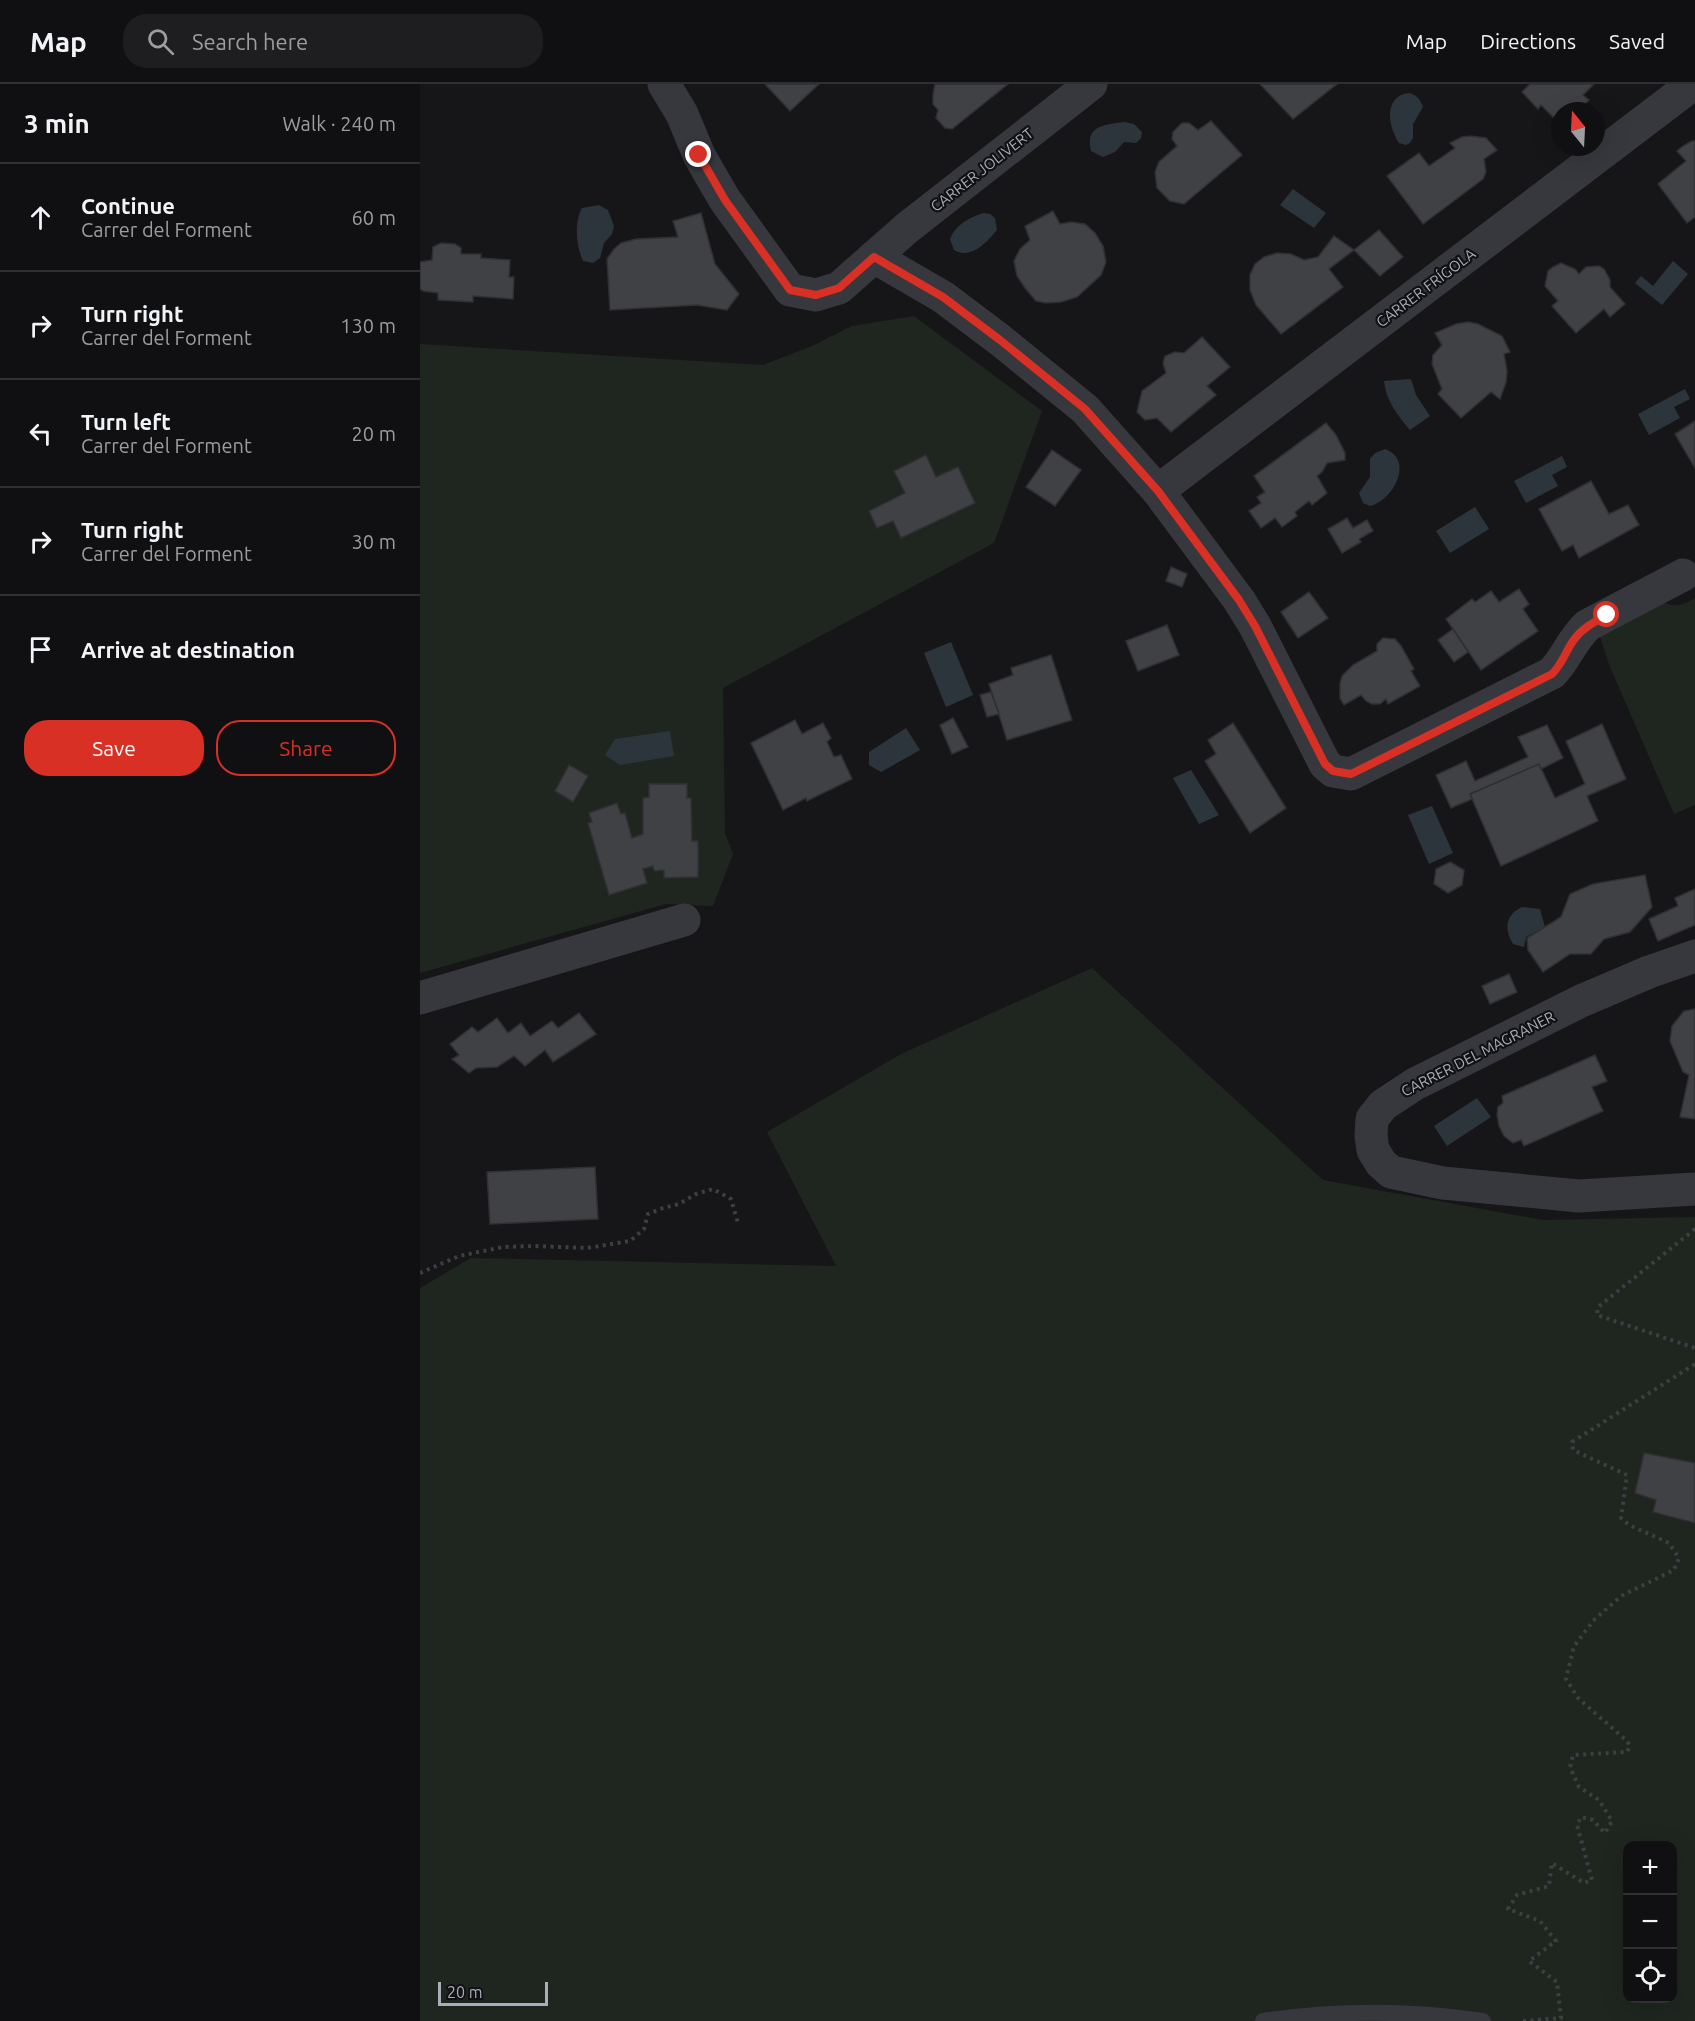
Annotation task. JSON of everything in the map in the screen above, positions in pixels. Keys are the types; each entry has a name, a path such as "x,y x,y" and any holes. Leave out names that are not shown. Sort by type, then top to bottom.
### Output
{"street":[{"name":"CARRER JOLIVERT","path":"664,84 682,114 699,155 725,200 790,290 816,295 839,288 907,228 1091,84"},
{"name":"CARRER FRÍGOLA","path":"1158,491 1693,84"},
{"path":"874,257 943,297 1085,409 1158,491 1239,600 1255,626 1325,764 1333,771 1342,774 1357,772 1552,674 1561,664 1578,634 1588,625 1683,575"},
{"path":"420,998 684,920"},
{"name":"CARRER DEL MAGRANER","path":"1695,956 1581,1001 1415,1084 1383,1105 1372,1119 1371,1136 1373,1150 1381,1163 1391,1172 1443,1183 1579,1196 1695,1189"}],"lane":[{"path":"1263,2021 1377,2012 1483,2021"}],"path":[{"path":"420,1273 459,1256 503,1247 587,1248 630,1241 644,1229 648,1214 713,1189 731,1199 738,1223"},
{"path":"1695,1229 1598,1307 1597,1315 1695,1348"},
{"path":"1523,2021 1561,2018 1557,1982 1529,1961 1556,1941 1540,1921 1508,1909 1517,1895 1549,1886 1552,1863 1584,1883 1592,1880 1577,1825 1581,1817 1593,1820 1605,1833 1612,1821 1599,1800 1580,1787 1570,1767 1571,1761 1573,1755 1627,1752 1630,1746 1578,1698 1566,1678 1574,1646 1593,1620 1621,1596 1674,1570 1678,1558 1669,1543 1629,1526 1621,1518 1627,1475 1573,1450 1572,1442 1695,1364"}],"shaded area":[{"path":"1409,93 1418,98 1423,107 1413,124 1413,138 1406,145 1399,143 1395,136 1390,113 1395,100"},
{"path":"1124,122 1134,124 1142,132 1141,138 1136,143 1124,142 1115,152 1103,157 1091,151 1090,142 1094,131 1103,126"},
{"path":"1293,189 1326,213 1314,228 1280,205"},
{"path":"599,205 608,210 614,226 612,234 604,243 600,258 593,263 583,261 577,241 577,227 582,208"},
{"path":"983,213 995,218 997,230 972,251 960,253 954,250 950,239 956,229 968,219"},
{"path":"1673,261 1688,274 1662,305 1635,283 1641,276 1653,286"},
{"path":"914,316 1042,411 994,543 723,688 725,833 733,854 713,906 666,904 420,973 420,344 763,365 812,346 852,326"},
{"path":"1411,379 1416,395 1430,416 1410,430 1390,402 1384,381"},
{"path":"1685,389 1690,399 1674,407 1680,418 1649,435 1638,414"},
{"path":"1385,449 1394,454 1399,462 1400,471 1393,489 1378,503 1370,506 1363,503 1359,493 1370,477 1370,459 1375,453"},
{"path":"1562,456 1567,467 1552,475 1558,486 1526,503 1514,481"},
{"path":"1475,507 1489,529 1450,553 1436,531"},
{"path":"1695,598 1695,805 1674,814 1610,667 1599,634 1663,602 1679,605"},
{"path":"951,642 973,695 946,707 924,653"},
{"path":"906,728 920,750 881,772 869,765 869,752"},
{"path":"670,731 674,756 620,765 605,755 615,739"},
{"path":"1191,770 1219,815 1199,824 1173,778"},
{"path":"1432,806 1453,853 1429,864 1408,815"},
{"path":"1522,907 1540,909 1545,927 1526,937 1524,947 1513,944 1507,928 1509,918"},
{"path":"1092,968 1323,1180 1543,1220 1695,1217 1695,2021 420,2021 420,1288 471,1258 836,1266 767,1132 901,1054"},
{"path":"1477,1098 1491,1117 1447,1146 1434,1126"}],"building":[{"path":"765,84 819,84 790,111"},
{"path":"935,84 1008,84 952,129 945,128 936,118 938,110 933,104"},
{"path":"1260,84 1337,84 1293,119"},
{"path":"1530,84 1594,84 1583,95 1589,100 1587,102 1551,102 1551,115 1541,105 1538,109 1522,92"},
{"path":"1211,121 1242,155 1184,204 1170,201 1157,188 1155,172 1159,162 1177,146 1172,139 1173,132 1182,123 1189,123 1198,130"},
{"path":"1470,136 1486,138 1497,150 1484,159 1486,172 1483,179 1423,224 1387,176 1419,153 1429,166 1455,148 1450,143"},
{"path":"1695,141 1695,217 1687,223 1658,184 1686,161 1677,151"},
{"path":"1053,211 1060,224 1071,222 1085,224 1095,233 1103,246 1106,262 1101,275 1077,297 1061,302 1046,303 1036,301 1025,288 1017,276 1014,261 1020,249 1030,240 1025,226"},
{"path":"701,213 715,264 739,294 727,310 697,305 610,310 607,259 614,249 621,243 636,239 678,237 673,221"},
{"path":"1379,230 1403,257 1380,276 1354,250"},
{"path":"1334,236 1354,250 1329,269 1343,287 1281,334 1256,305 1250,290 1250,275 1255,264 1264,257 1277,253 1291,254 1304,260 1318,257"},
{"path":"441,243 455,244 461,248 461,254 481,254 481,258 510,260 509,277 514,277 513,299 473,296 473,302 438,300 438,293 420,289 420,262 432,260 433,247"},
{"path":"1561,263 1575,269 1579,274 1586,267 1599,266 1604,269 1610,280 1610,287 1625,304 1610,317 1604,309 1576,333 1552,306 1558,301 1545,286 1548,271"},
{"path":"1468,322 1478,324 1502,336 1510,352 1504,354 1507,371 1500,399 1491,392 1461,418 1438,394 1442,389 1432,364 1433,355 1442,345 1435,333 1456,324"},
{"path":"1202,337 1230,367 1207,386 1216,395 1171,432 1157,418 1145,420 1137,412 1142,391 1166,373 1163,363 1165,356 1175,352 1184,353"},
{"path":"1695,421 1695,468 1675,434"},
{"path":"1326,423 1336,435 1345,453 1345,460 1327,463 1317,476 1327,493 1312,505 1309,501 1295,512 1297,516 1282,527 1275,518 1261,528 1249,511 1261,503 1257,497 1265,492 1254,476"},
{"path":"1052,450 1081,470 1055,506 1026,487"},
{"path":"926,455 936,477 958,467 975,503 901,538 893,521 877,528 869,511 905,493 894,471"},
{"path":"1591,481 1609,514 1628,505 1639,525 1579,558 1573,545 1562,551 1539,509"},
{"path":"1347,518 1353,528 1367,520 1373,531 1359,539 1361,542 1342,553 1328,529"},
{"path":"1171,567 1187,574 1182,587 1166,581"},
{"path":"1519,589 1529,604 1523,609 1538,631 1481,670 1446,619 1472,599 1475,602 1491,591 1499,602"},
{"path":"1309,592 1328,618 1298,638 1281,612"},
{"path":"1167,625 1179,655 1138,671 1126,641"},
{"path":"1453,629 1468,652 1454,662 1438,640"},
{"path":"1383,638 1395,639 1401,646 1414,669 1411,671 1420,686 1388,704 1386,699 1380,704 1372,704 1361,695 1344,705 1340,698 1342,676 1353,665 1377,651 1377,644"},
{"path":"1051,655 1072,720 1007,740 989,684 1013,675 1011,668"},
{"path":"991,692 999,714 987,717 980,695"},
{"path":"953,718 968,747 952,754 940,725"},
{"path":"795,720 802,734 823,723 831,738 827,742 834,757 841,755 852,779 783,810 751,743"},
{"path":"1233,723 1286,808 1250,833 1205,761 1216,754 1208,740"},
{"path":"1602,724 1626,779 1587,796 1598,821 1501,866 1470,794 1539,764 1555,798 1585,784 1566,741"},
{"path":"1547,725 1563,758 1541,769 1539,764 1470,794 1472,799 1451,808 1436,775 1466,761 1475,781 1528,757 1518,737"},
{"path":"569,765 588,776 573,802 555,791"},
{"path":"649,784 687,784 687,798 691,798 692,841 698,841 698,877 664,878 664,870 654,871 653,866 643,869 647,883 609,895 588,823 592,822 589,813 617,803 621,814 625,813 632,838 643,834 643,798 649,797"},
{"path":"1450,862 1464,870 1462,885 1448,893 1434,884 1436,869"},
{"path":"1645,875 1652,907 1630,932 1604,939 1591,954 1570,954 1543,972 1528,950 1527,938 1561,917 1570,894 1593,884"},
{"path":"1695,889 1695,925 1658,941 1649,919 1678,906 1675,898"},
{"path":"1509,974 1517,992 1490,1004 1482,986"},
{"path":"1695,1009 1695,1119 1680,1117 1689,1075 1683,1072 1670,1041 1672,1026 1684,1011"},
{"path":"579,1013 596,1034 553,1062 545,1050 525,1066 514,1056 497,1067 476,1068 469,1073 452,1059 459,1055 450,1044 472,1027 478,1032 497,1018 508,1033 521,1023 530,1036 552,1021 558,1028"},
{"path":"1595,1055 1607,1081 1592,1087 1603,1111 1524,1146 1521,1140 1513,1143 1504,1136 1497,1115 1498,1107 1503,1103 1502,1096"},
{"path":"595,1167 598,1219 490,1224 487,1172"},
{"path":"1644,1453 1695,1463 1695,1523 1653,1512 1656,1500 1635,1493"}],"route":[{"path":"699,155 725,200 790,290 816,295 839,288 874,257 943,297 1085,409 1158,491 1239,600 1255,626 1325,764 1333,771 1351,774 1552,674 1561,664 1578,634 1588,625 1607,615"}]}
